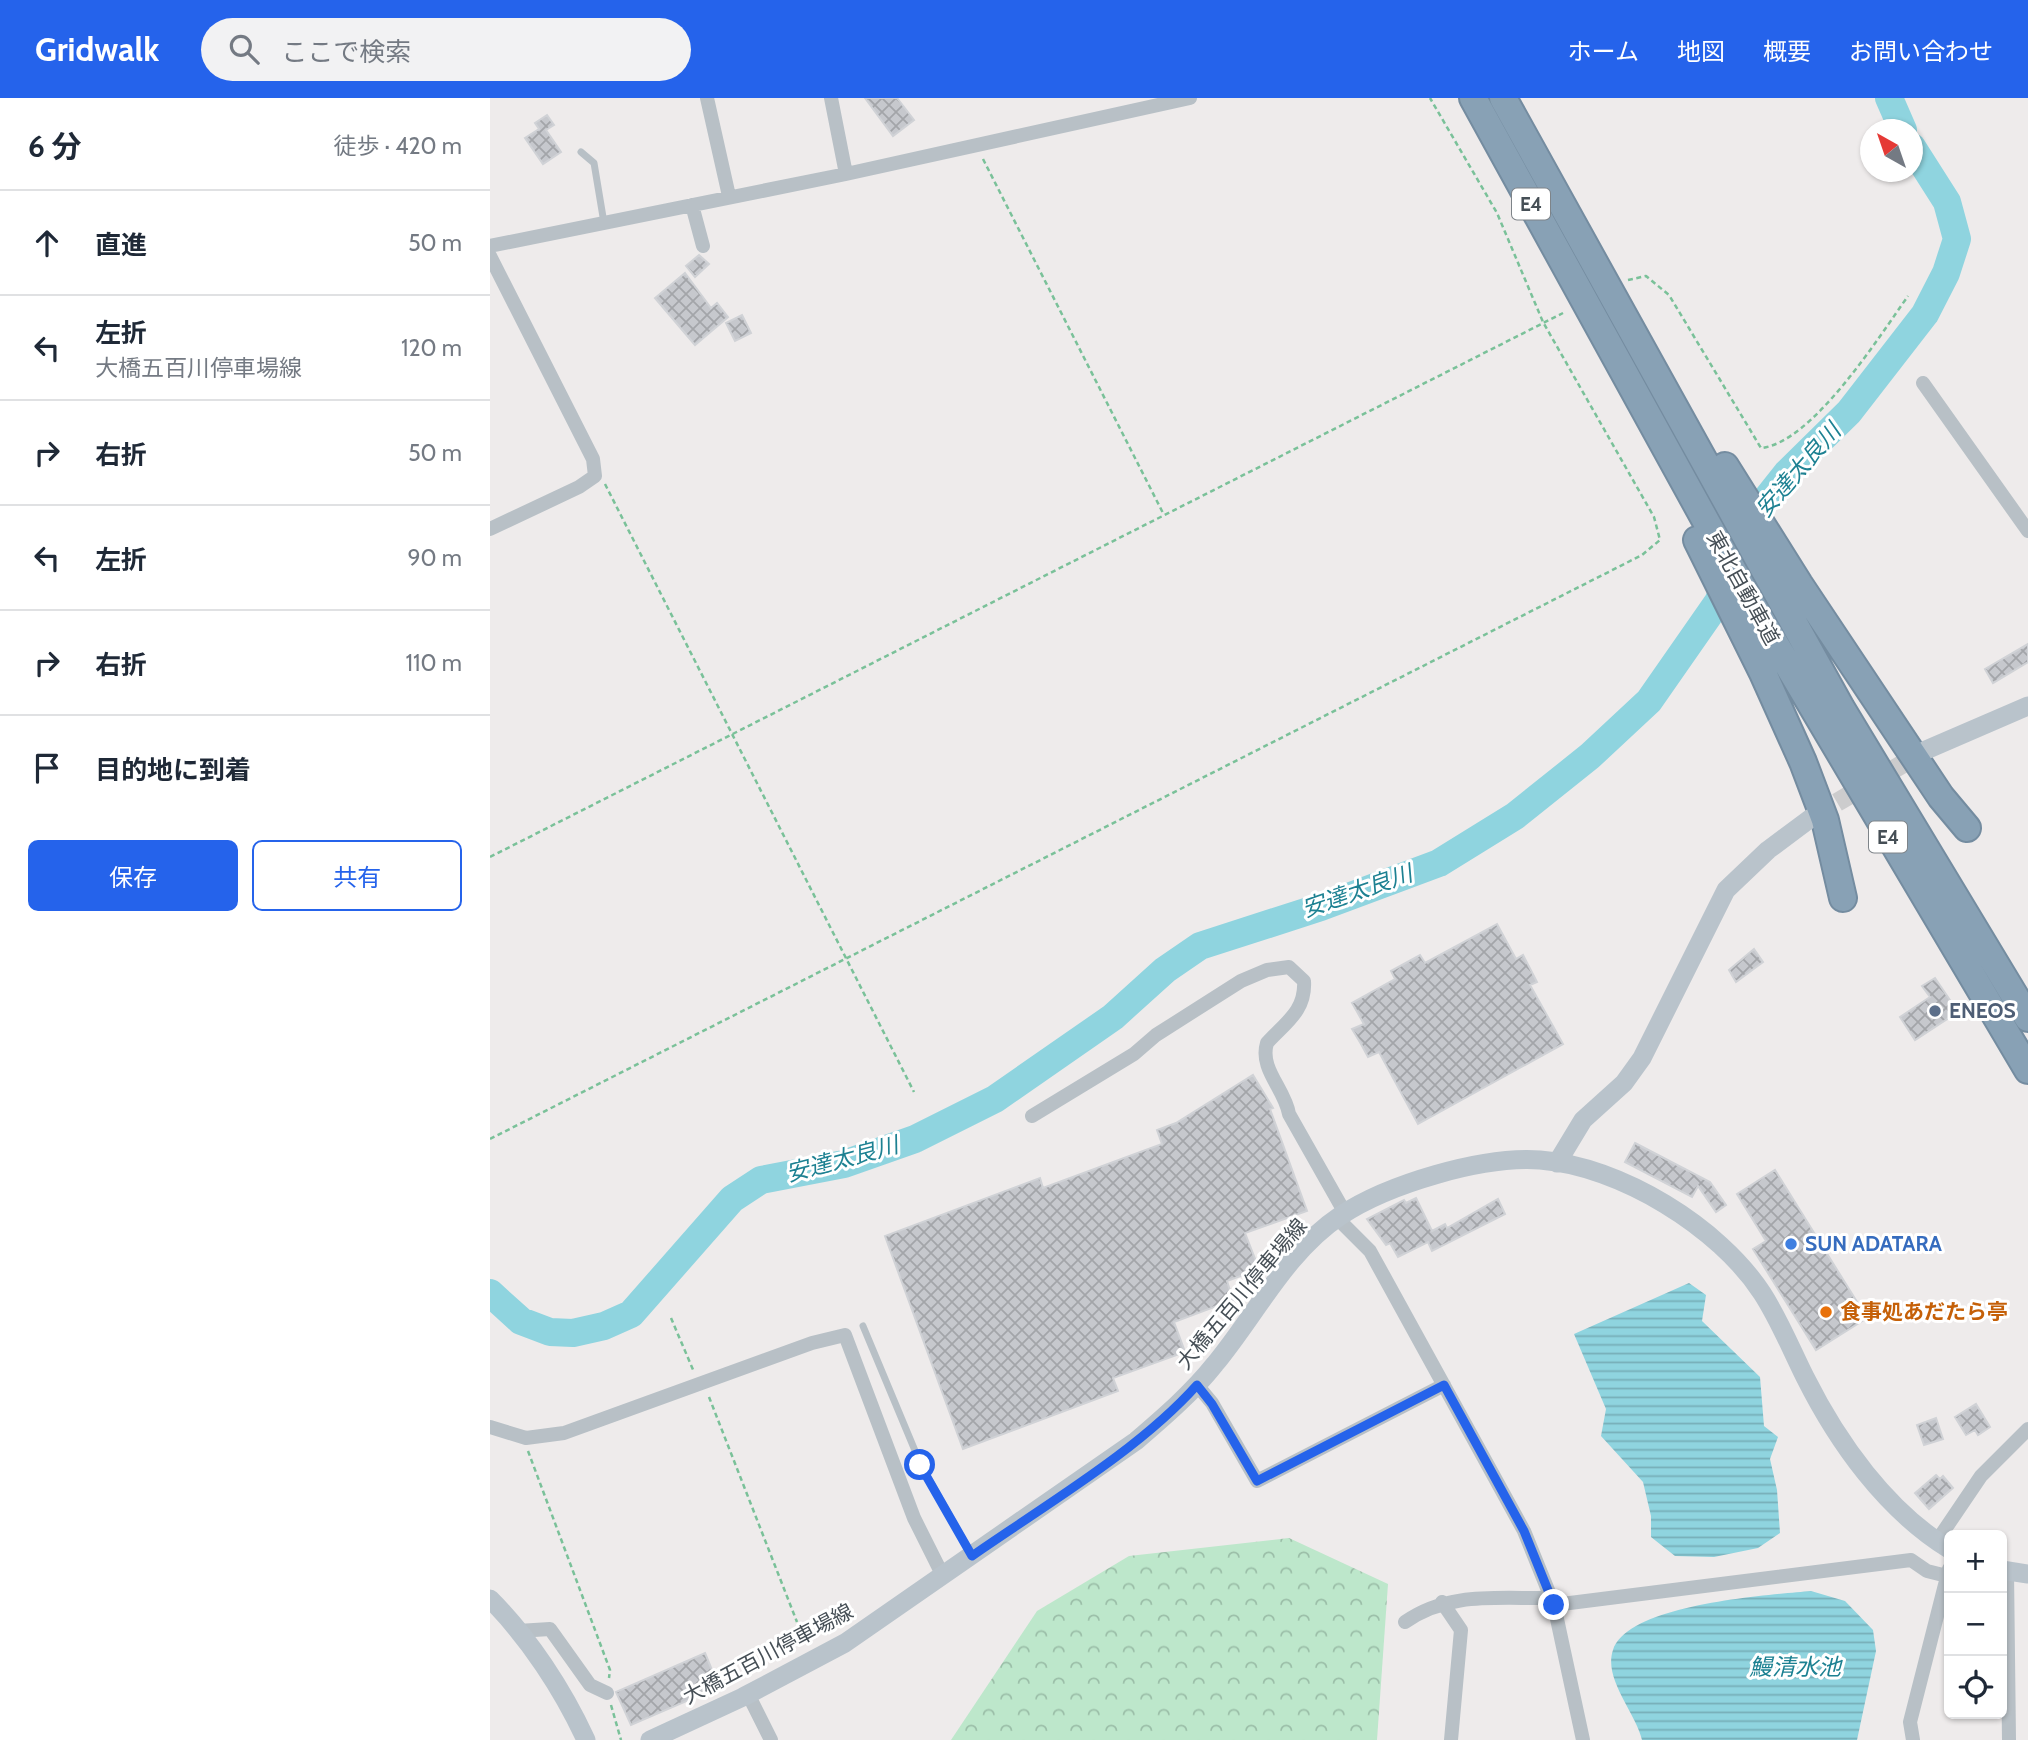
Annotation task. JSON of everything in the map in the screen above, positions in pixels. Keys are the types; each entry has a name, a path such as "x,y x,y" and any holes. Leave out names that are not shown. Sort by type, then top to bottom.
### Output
{"highway":[{"name":"東北自動車道","path":"1473,98 1609,296 1723,478 1776,568 1841,708 2028,1018"},
{"name":"東北自動車道","path":"1503,98 1609,296 1694,517 1744,612 2028,1070"},
{"path":"1776,568 1941,797 1967,828"},
{"path":"1744,612 1825,820 1843,898"}],"main road":[{"path":"1926,750 2028,706"},
{"path":"1557,1163 1583,1120 1624,1083 1642,1058 1726,890 1768,850 1811,818"},
{"name":"大橋五百川停車場線","path":"650,1740 748,1694 845,1643 1136,1441 1179,1405 1309,1243 1341,1215 1379,1194 1420,1179 1522,1161 1557,1163 1593,1172 1633,1188 1688,1218 1713,1236 1762,1292 1816,1399 1874,1484 1915,1525 1943,1545"},
{"path":"2007,1571 2028,1574"},
{"path":"490,1599 519,1631 586,1740"}],"street":[{"path":"707,98 729,197"},
{"path":"831,98 846,174"},
{"path":"490,246 846,174 1144,103 1189,98"},
{"path":"692,205 703,246"},
{"path":"490,256 593,459 594,476 579,487 490,529"},
{"path":"1923,383 2028,531"},
{"path":"1032,1116 1134,1054 1156,1035 1241,981 1268,970 1289,967 1304,981 1305,993 1293,1017 1267,1043 1266,1064 1341,1215 1370,1251 1524,1531 1552,1602 1583,1740"},
{"path":"490,1427 526,1438 564,1433 812,1343 845,1335 914,1518 943,1576"},
{"path":"1197,1385 1212,1404 1257,1481 1444,1385"},
{"path":"1943,1545 1981,1476 2028,1429"},
{"path":"1405,1622 1442,1602 1463,1598 1552,1602 1912,1560 1927,1571 1944,1572"},
{"path":"1913,1740 1910,1721 1944,1588"},
{"path":"2005,1593 2009,1740"},
{"path":"1442,1602 1457,1620 1461,1630 1451,1740"},
{"path":"519,1631 550,1629 590,1685 607,1693"},
{"path":"748,1694 771,1740"}],"lane":[{"path":"581,152 594,163 604,223"},
{"path":"863,1326 920,1465 972,1556"}],"path":[{"path":"490,1139 1642,555 1660,540 1654,517 1544,322 1497,213 1430,98"},
{"path":"975,144 1164,514"},
{"path":"1609,296 1646,276 1669,295 1760,448 1775,446 1787,439 1843,387 1908,296"},
{"path":"490,857 1563,313"},
{"path":"594,476 604,483 914,1092"},
{"path":"671,1318 701,1384 797,1622"},
{"path":"526,1438 610,1670 607,1693 621,1740"}],"green space":[{"path":"1289,1538 1388,1584 1377,1740 951,1740 1037,1611 1129,1556"}],"water":[{"path":"1689,1283 1706,1295 1702,1321 1760,1377 1764,1426 1778,1437 1770,1459 1777,1490 1780,1533 1758,1548 1714,1557 1675,1556 1651,1537 1651,1516 1643,1482 1601,1436 1606,1409 1574,1334"},
{"name":"鰻清水池","path":"1811,1591 1845,1601 1873,1630 1876,1651 1857,1740 1642,1740 1612,1672 1613,1650 1624,1634 1644,1622 1671,1612 1734,1599"}],"building":[{"path":"865,98 897,98 914,120 893,136"},
{"path":"547,115 554,125 546,130 561,152 543,164 525,138 539,129 535,123"},
{"path":"699,255 709,264 695,277 686,266"},
{"path":"685,273 711,308 717,303 728,317 695,345 655,298"},
{"path":"742,315 751,333 735,341 726,323"},
{"path":"2028,644 2028,662 1993,683 1985,669"},
{"path":"1497,924 1516,959 1523,955 1537,982 1530,985 1563,1044 1418,1124 1379,1052 1368,1057 1352,1029 1364,1024 1352,1003 1395,979 1391,971 1420,955 1425,963"},
{"path":"1754,949 1763,962 1736,982 1729,970"},
{"path":"1935,978 1958,1012 1915,1040 1900,1017 1930,997 1922,986"},
{"path":"1253,1075 1273,1108 1270,1109 1307,1211 1245,1233 1259,1269 1227,1281 1233,1300 1174,1322 1185,1352 1113,1378 1118,1391 963,1449 885,1236 1040,1178 1043,1188 1162,1144 1157,1130 1176,1123"},
{"path":"1635,1143 1710,1182 1726,1205 1716,1212 1698,1186 1692,1197 1625,1162"},
{"path":"1775,1170 1867,1318 1816,1350 1753,1249 1766,1241 1737,1194"},
{"path":"1416,1198 1432,1231 1445,1224 1447,1228 1498,1199 1505,1214 1432,1251 1428,1242 1398,1257 1390,1243 1386,1245 1367,1219 1404,1200 1406,1203"},
{"path":"1976,1404 1990,1427 1978,1435 1975,1430 1966,1435 1955,1417"},
{"path":"1936,1418 1943,1439 1924,1445 1917,1425"},
{"path":"1936,1475 1940,1479 1943,1476 1953,1488 1929,1509 1915,1493"},
{"path":"705,1653 719,1687 631,1725 616,1692"}],"waterway":[{"name":"安達太良川","path":"1889,98 1898,119"},
{"name":"安達太良川","path":"490,1293 521,1321 550,1332 573,1333 604,1326 631,1314 732,1199 761,1180 844,1164 915,1139 995,1099 1113,1017 1165,970 1200,946 1321,907 1439,863 1515,816 1590,756 1649,701 1718,602 1760,507 1787,473 1849,412 1925,314 1946,273 1957,239 1947,202 1923,164"}],"tunnel":[{"path":"1812,817 1925,751"}],"place":[{"name":"ENEOS","path":"1935,1011"},
{"name":"SUN ADATARA","path":"1791,1244"},
{"name":"食事処あだたら亭","path":"1826,1312"}],"route":[{"path":"920,1465 972,1556 1136,1441 1179,1405 1197,1385 1212,1404 1257,1481 1444,1385 1524,1531 1554,1605"}]}
